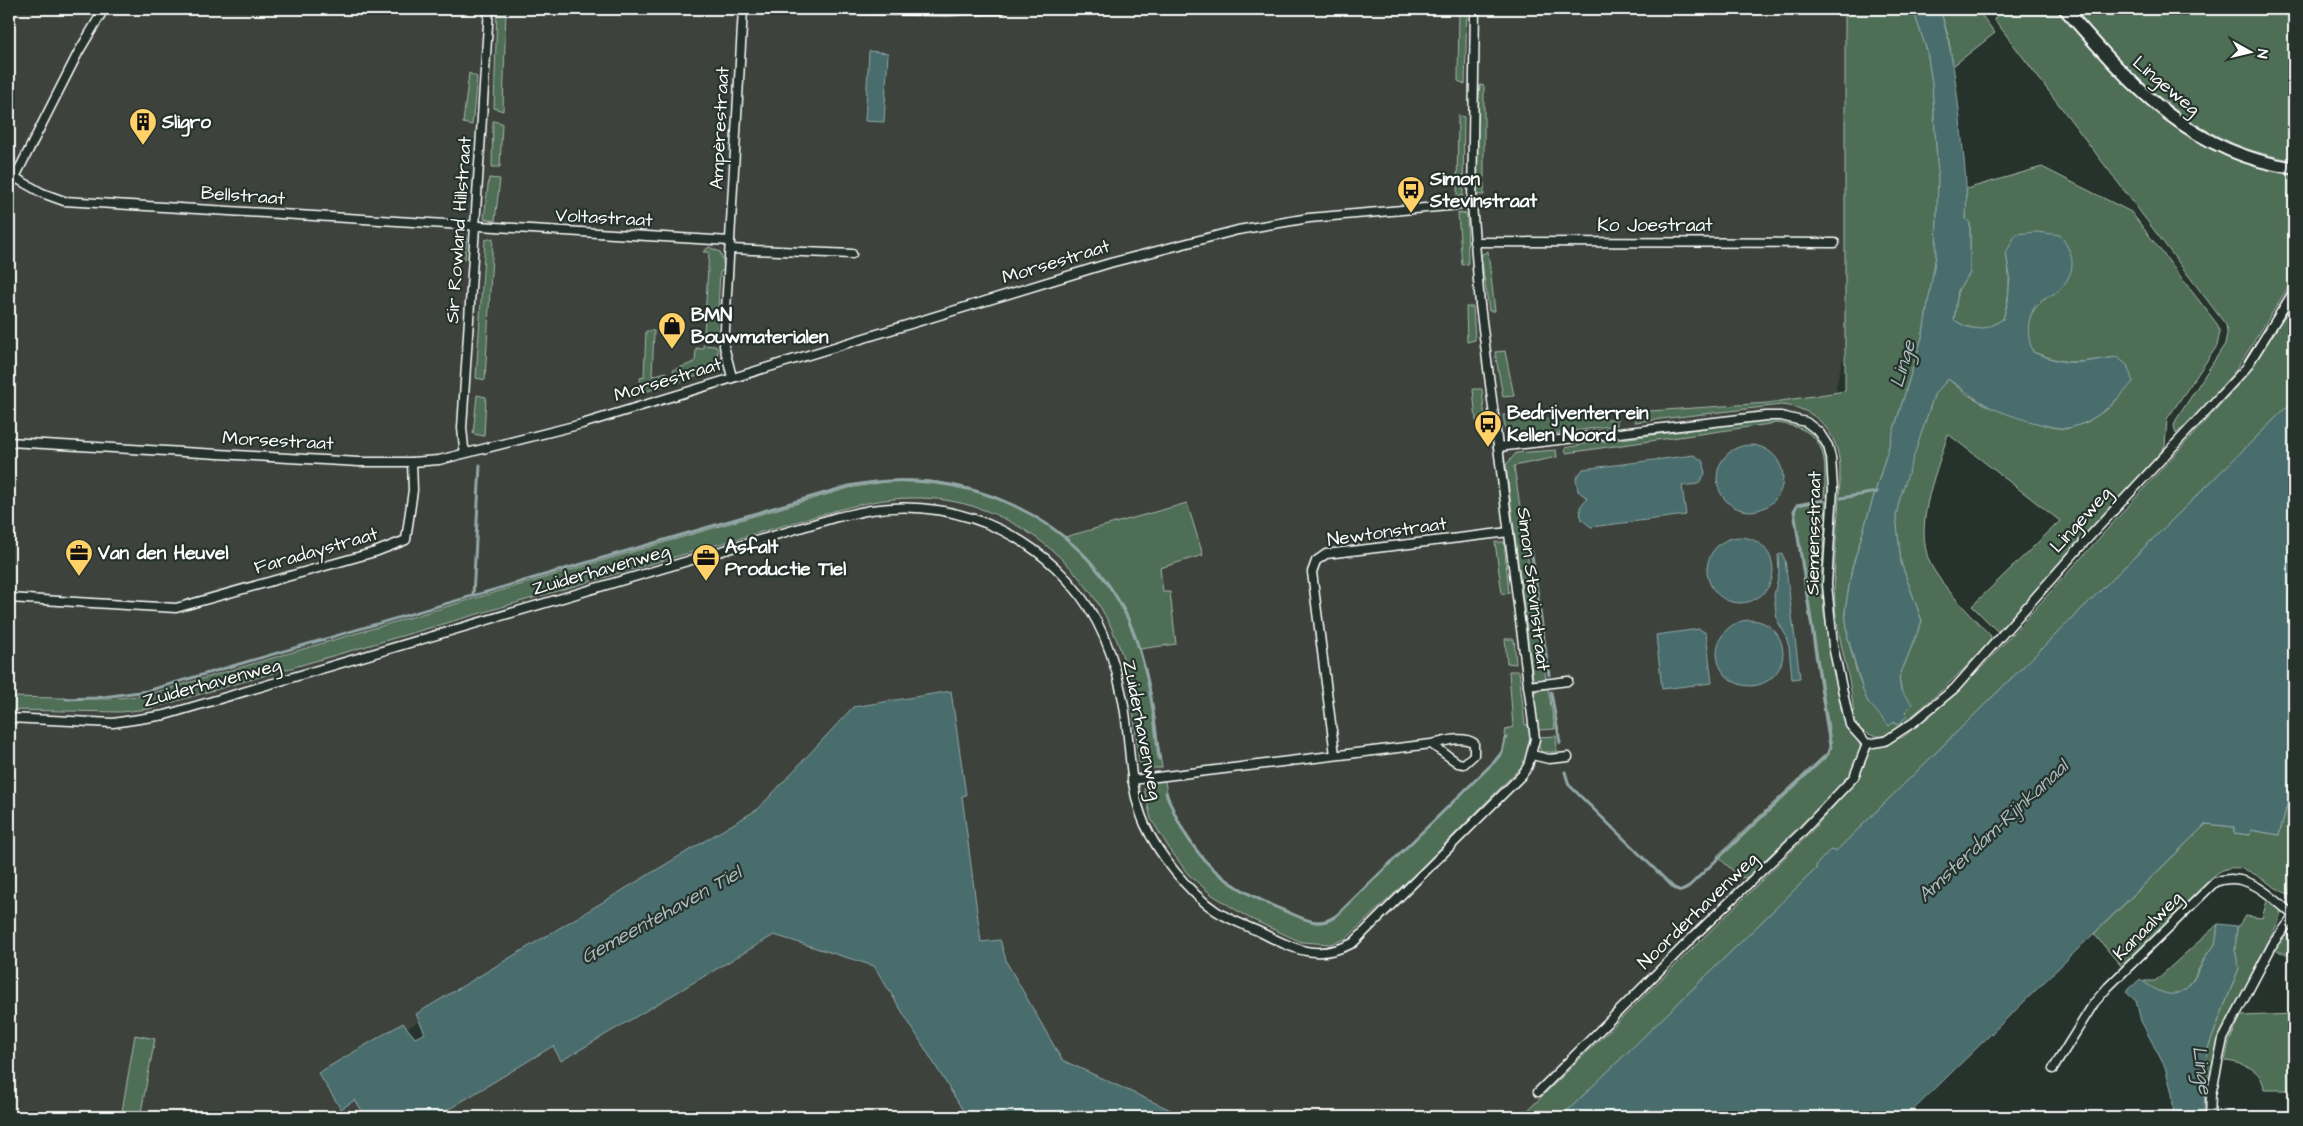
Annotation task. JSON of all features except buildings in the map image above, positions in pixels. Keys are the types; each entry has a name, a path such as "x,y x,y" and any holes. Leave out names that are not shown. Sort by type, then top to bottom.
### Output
{"street":[{"path":"9,189 104,9"},
{"name":"Sir Rowland Hillstraat","path":"467,452 464,448 462,428 488,9"},
{"name":"Ampèrestraat","path":"732,377 724,346 743,9"},
{"path":"799,9 1001,9"},
{"name":"Simon Stevinstraat","path":"1475,9 1472,204 1474,242 1480,305 1535,739 1532,755"},
{"name":"Lingeweg","path":"2065,9 2117,68 2180,125 2239,155 2294,168"},
{"name":"Bellstraat","path":"14,177 42,193 64,201 476,226"},
{"name":"Morsestraat","path":"9,442 359,462 439,460 582,424 1110,263 1238,230 1309,218 1472,204"},
{"name":"Voltastraat","path":"476,226 730,245"},
{"name":"Ko Joestraat","path":"1474,242 1836,243"},
{"path":"730,245 852,254"},
{"name":"Lingeweg","path":"1867,744 1885,741 1914,722 1955,688 2078,549 2246,368 2294,291"},
{"name":"Siemensstraat","path":"1498,447 1766,416 1781,416 1806,422 1819,432 1828,446 1831,458 1833,489 1827,584 1833,646 1850,725 1867,744"},
{"name":"Faradaystraat","path":"9,598 176,608 375,552 406,540 413,490 412,462"},
{"name":"Zuiderhavenweg","path":"9,718 113,723 165,715 837,517 872,510 926,509 968,516 986,522 1020,539 1053,564 1076,590 1097,622 1112,660 1122,693 1132,780 1145,825 1172,867 1187,885 1216,911 1285,945 1321,954 1339,950 1353,943 1522,775 1532,755"},
{"name":"Newtonstraat","path":"1335,756 1312,572 1316,561 1326,554 1509,532"},
{"path":"1528,686 1568,681"},
{"path":"1132,780 1462,739 1474,743 1474,755 1464,764 1458,763 1431,744"},
{"name":"Noorderhavenweg","path":"1538,1092 1697,933 1800,834 1854,776 1867,744"},
{"path":"1532,755 1549,759 1568,757"},
{"name":"Kanaalweg","path":"2053,1069 2094,1003 2215,882 2234,879 2260,887 2294,916"},
{"path":"2210,1117 2211,1095 2223,1039 2274,942 2294,916"}],"shaded area":[{"path":"9,9 1848,9 1856,306 1836,386 1847,551 1844,730 1874,789 1566,1117 1168,1117 1066,1074 763,818 330,1074 358,1096 371,1117 9,1117"},
{"path":"772,928 878,963 976,1117 424,1117 552,1032"}],"green space":[{"path":"497,9 506,9 503,111 494,108"},
{"path":"1459,9 1467,9 1465,84 1458,81"},
{"path":"1845,9 1913,9 1927,51 1932,83 1938,176 1936,255 1923,334 1852,568 1845,611 1848,638 1856,670 1868,702 1897,725 1908,715 1905,712 1899,678 1922,621 1901,563 1896,516 1899,498 1934,395 1948,379 1968,395 1990,407 2051,427 2066,429 2087,422 2109,408 2126,390 2117,357 2075,362 2057,360 2033,352 2028,333 2030,317 2039,304 2055,293 2006,253 2009,286 2003,319 1984,328 1967,327 1954,320 1958,290 1970,273 1970,223 1966,219 1966,189 2042,167 2131,212 2217,324 2220,332 2217,346 2167,419 2165,446 2161,452 1998,632 1972,606 2060,521 1948,434 1927,504 1924,540 1928,557 1935,572 1961,605 1991,636 1990,641 1933,698 1898,729 1891,734 1883,736 1873,736 1861,730 1854,723 1851,694 1839,635 1834,588 1840,467 1835,443 1823,424 1805,411 1781,405 1635,422 1635,412 1768,403 1845,391"},
{"path":"1940,9 1977,9 1995,33 1953,66 1948,36"},
{"path":"2006,9 2061,9 2173,123 2294,172 2294,278 2236,370 2202,409 2176,434 2174,426 2176,420 2225,344 2226,325 1994,19"},
{"path":"2073,9 2294,9 2294,161 2263,154 2232,143 2186,118 2126,67"},
{"path":"469,73 477,77 472,125 463,123"},
{"path":"1480,85 1484,86 1484,195 1477,195"},
{"path":"1458,115 1464,117 1463,196 1457,196"},
{"path":"493,121 502,123 500,167 492,167"},
{"path":"489,178 500,179 495,221 484,219"},
{"path":"1458,213 1467,214 1468,264 1462,265"},
{"path":"458,234 467,236 465,259 457,259"},
{"path":"493,238 485,380 476,378 485,240"},
{"path":"709,247 720,252 724,270 720,272 717,332 713,335 704,334 709,252 703,252"},
{"path":"1488,251 1495,311 1489,311 1481,255"},
{"path":"2294,301 2294,400 1836,851 1830,851 1817,864 1816,869 1561,1117 1521,1117 1809,834 1860,777 1865,757 1870,751 1879,745 1903,737 1947,701 1984,665 2247,375"},
{"path":"1466,307 1473,307 1475,340 1467,342"},
{"path":"646,331 654,331 652,376 666,372 669,384 642,393 640,378 644,377"},
{"path":"703,345 715,346 718,349 715,372 710,376 701,375 676,383 673,370 695,362 696,348 703,349"},
{"path":"1505,351 1514,396 1503,397 1495,352"},
{"path":"1473,389 1482,389 1485,419 1476,421"},
{"path":"477,395 486,397 484,436 473,434"},
{"path":"1503,415 1513,415 1514,418 1617,419 1617,425 1507,439"},
{"path":"1775,419 1796,423 1818,436 1826,453 1829,469 1830,487 1828,495 1824,498 1825,469 1820,447 1814,438 1805,431 1793,426 1777,423 1566,453 1565,448 1591,443"},
{"path":"1556,450 1557,457 1514,466 1546,679 1533,680 1506,465 1516,453"},
{"path":"897,480 943,483 986,493 1027,512 1065,537 1187,503 1203,555 1160,568 1163,592 1170,592 1176,644 1140,649 1150,688 1162,768 1150,768 1139,762 1130,689 1119,646 1105,615 1087,587 1064,562 1039,540 1010,522 980,508 947,500 913,498 880,501 838,510 149,709 121,712 9,710 9,697 109,699 147,695 849,488"},
{"path":"1826,501 1822,569 1824,614 1843,718 1860,746 1859,758 1841,785 1748,877 1741,878 1717,856 1832,748 1795,512 1795,506"},
{"path":"1495,542 1504,542 1509,593 1502,594"},
{"path":"1505,639 1514,639 1516,664 1507,663"},
{"path":"1509,671 1519,671 1525,725 1534,724 1529,757 1420,869 1346,939 1330,944 1301,942 1247,917 1211,894 1188,874 1151,819 1144,789 1152,779 1164,777 1170,802 1179,825 1191,845 1224,878 1265,903 1302,917 1316,921 1330,918 1345,907 1413,842 1502,751 1506,729 1513,727"},
{"path":"1548,688 1555,729 1538,730 1534,692"},
{"path":"1556,736 1557,752 1541,752 1538,737"},
{"path":"2294,778 2294,896 2246,870 2226,869 2216,874 2122,967 2094,934 2206,824 2234,827 2234,833 2250,835 2251,830 2279,835"},
{"path":"2269,894 2281,911 2279,921 2220,1041 2205,1103 2205,1066 2208,1048 2239,968 2235,950 2237,928 2245,916 2262,918"},
{"path":"2218,924 2214,946 2206,955 2193,979 2182,992 2166,994 2142,981 2155,981"},
{"path":"2294,933 2294,957 2274,950 2282,938"},
{"path":"2294,1014 2294,1090 2264,1090 2260,1077 2251,1068 2239,1063 2225,1061 2229,1042 2241,1016"},
{"path":"135,1035 155,1039 140,1117 121,1117"}],"water":[{"path":"1913,9 1940,9 1948,39 1956,84 1965,174 1966,219 1970,223 1970,273 1958,290 1954,320 1967,327 1984,328 2003,319 2008,301 2010,276 2006,253 2016,234 2036,232 2060,235 2069,250 2072,264 2071,271 2064,285 2053,295 2042,300 2035,306 2032,312 2028,332 2033,352 2066,362 2084,362 2117,357 2127,365 2133,382 2112,404 2096,417 2068,428 2052,427 1996,410 1979,401 1948,379 1934,395 1900,498 1896,516 1901,563 1922,621 1899,678 1901,691 1912,704 1905,712 1908,715 1898,725 1894,722 1889,726 1868,702 1863,691 1848,638 1845,611 1852,568 1923,334 1936,255 1938,176 1932,83 1927,51"},
{"path":"869,51 888,53 884,122 865,121"},
{"name":"Amsterdam-Rijnkanaal","path":"2294,400 2294,778 2279,835 2251,830 2250,835 2234,833 2234,827 2206,824 1906,1117 1561,1117 1816,869 1817,864 1830,850 1836,851"},
{"path":"1750,445 1763,447 1778,460 1781,465 1783,478 1781,491 1768,506 1763,509 1750,511 1737,509 1722,496 1719,491 1717,478 1719,465 1732,450 1737,447"},
{"path":"1694,455 1704,462 1705,474 1698,484 1682,486 1686,515 1591,527 1581,519 1580,507 1587,498 1578,491 1576,478 1583,469"},
{"path":"1734,537 1746,537 1758,542 1768,552 1773,564 1771,583 1758,598 1746,603 1734,603 1722,598 1712,588 1707,576 1707,564 1712,552 1722,542"},
{"path":"1782,554 1785,560 1800,678 1792,679 1789,647 1785,634 1777,620 1774,595 1779,573 1778,555"},
{"path":"1750,620 1763,622 1778,635 1781,640 1783,653 1781,666 1768,681 1763,684 1750,686 1737,684 1722,671 1719,666 1717,653 1719,640 1732,625 1737,622"},
{"path":"1699,629 1706,633 1712,683 1662,689 1656,635"},
{"name":"Gemeentehaven Tiel","path":"951,691 966,795 962,796 981,942 1000,940 1007,963 1062,1060 1186,1117 967,1117 874,966 774,935 561,1061 553,1046 436,1117 366,1117 355,1100 341,1109 318,1073 403,1023 415,1038 425,1033 416,1014 758,809 853,707"},
{"name":"Linge","path":"2218,924 2237,926 2235,950 2239,968 2208,1048 2205,1066 2204,1117 2174,1117 2172,1093 2165,1067 2141,1021 2136,1001 2126,992 2140,979 2162,992 2171,994 2185,989 2198,973 2206,956 2215,944"}],"waterway":[{"path":"473,596 480,465"},
{"path":"66,699 96,698 147,691 849,486 891,481 933,483 973,490 1012,504 1047,525 1079,550 1106,582 1128,619 1141,653 1152,705 1159,759"},
{"path":"1841,498 1877,492"},
{"path":"1565,772 1569,785 1674,888 1681,891 1686,889 1828,754 1830,746 1794,511 1797,505 1823,500"},
{"path":"1531,548 1549,675"},
{"path":"1551,692 1560,743"},
{"path":"1166,793 1187,837 1199,854 1228,881 1267,903 1302,918 1313,922 1324,922 1336,916 1495,761 1502,752 1505,739 1507,738"}],"place":[{"name":"Sligro","path":"143,146"},
{"name":"Simon Stevinstraat","path":"1411,214"},
{"name":"BMN Bouwmaterialen","path":"672,350"},
{"name":"Bedrijventerrein Kellen Noord","path":"1488,448"},
{"name":"Van den Heuvel","path":"79,577"},
{"name":"Asfalt Productie Tiel","path":"706,582"}]}
